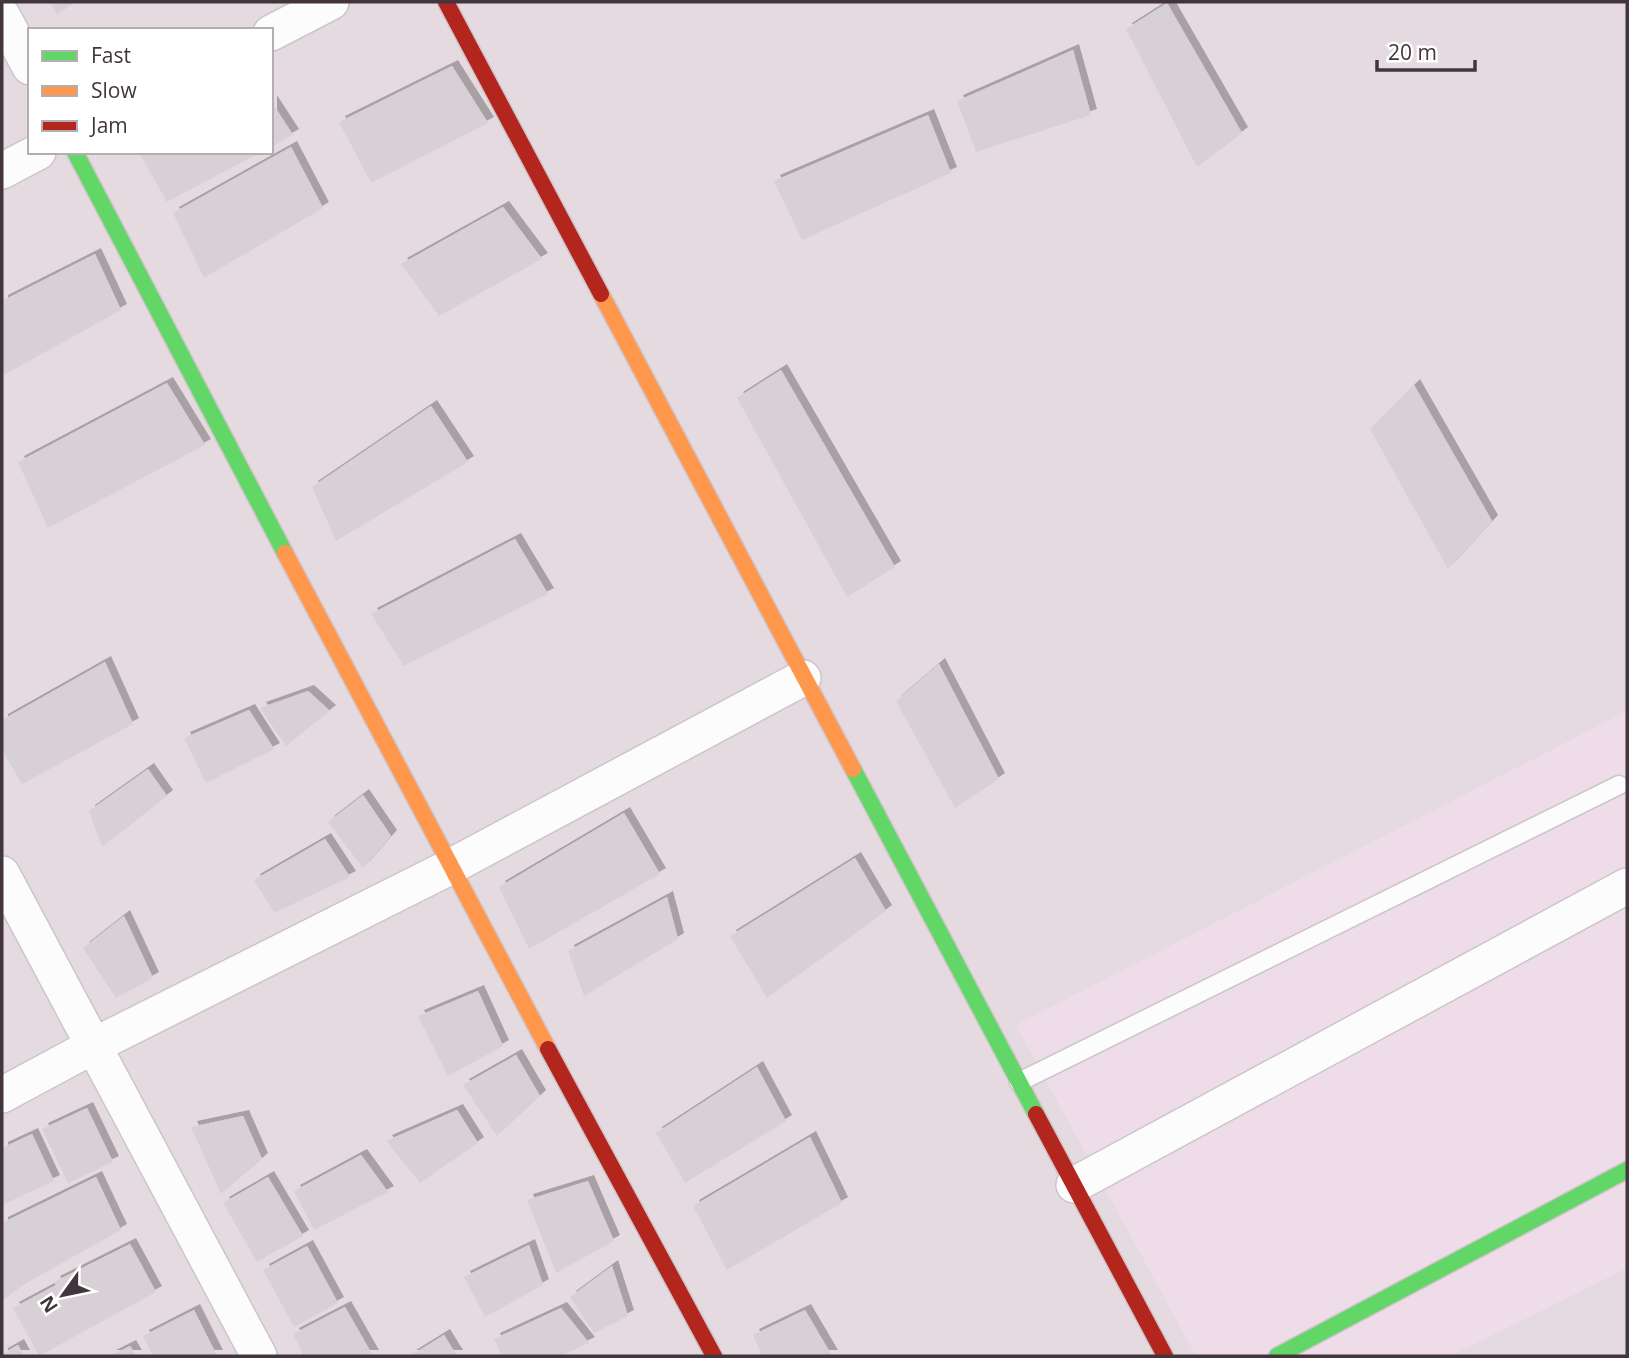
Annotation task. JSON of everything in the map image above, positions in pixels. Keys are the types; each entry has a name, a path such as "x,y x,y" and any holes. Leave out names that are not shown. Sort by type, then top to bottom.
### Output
{"street":[{"path":"273,32 331,2"},
{"path":"446,2 1165,1356"},
{"path":"2,15 28,64"},
{"path":"2,171 34,154"},
{"path":"76,154 450,867 714,1356"},
{"path":"2,1095 93,1046 450,867 803,678"},
{"path":"2,874 259,1356"},
{"path":"1074,1185 1627,886"},
{"path":"1277,1356 1627,1170"}],"lane":[{"path":"1019,1082 1619,785"}],"shaded area":[{"path":"2,2 1627,2 1627,1356 2,1356"},
{"path":"1627,711 1627,1268 1450,1356 1196,1356 1016,1025"}],"building":[{"path":"50,2 75,2 57,15"},
{"path":"1167,3 1242,133 1197,167 1126,29"},
{"path":"1073,50 1091,115 976,152 957,101"},
{"path":"452,66 488,123 371,183 339,122"},
{"path":"273,104 293,135 273,146"},
{"path":"928,115 951,173 802,240 774,181"},
{"path":"291,147 323,208 204,278 173,213"},
{"path":"140,154 257,154 167,202"},
{"path":"503,207 542,259 439,316 401,264"},
{"path":"95,254 121,310 2,376 2,301"},
{"path":"781,370 895,567 847,597 737,398"},
{"path":"167,383 205,445 48,528 18,462"},
{"path":"1414,385 1492,521 1448,569 1370,429"},
{"path":"431,406 468,462 336,541 312,487"},
{"path":"515,539 548,594 404,666 371,614"},
{"path":"105,662 133,724 22,784 2,750 2,720"},
{"path":"939,664 999,779 955,808 896,701"},
{"path":"308,691 330,711 286,746 260,708"},
{"path":"249,710 274,749 206,783 184,738"},
{"path":"148,769 167,796 102,847 89,811"},
{"path":"363,795 391,836 363,868 328,822"},
{"path":"624,813 660,874 529,949 499,887"},
{"path":"325,839 350,877 274,913 254,880"},
{"path":"855,858 886,911 767,998 730,936"},
{"path":"667,897 678,939 584,996 568,951"},
{"path":"124,916 153,978 116,998 83,948"},
{"path":"478,991 503,1046 448,1076 418,1016"},
{"path":"516,1055 540,1096 497,1136 463,1085"},
{"path":"757,1067 786,1121 685,1183 656,1133"},
{"path":"87,1108 113,1162 68,1183 42,1129"},
{"path":"457,1110 478,1143 420,1183 386,1141"},
{"path":"243,1116 262,1159 221,1194 191,1127"},
{"path":"32,1134 54,1181 2,1205 2,1148"},
{"path":"810,1137 842,1203 727,1270 693,1206"},
{"path":"361,1155 388,1192 314,1230 294,1191"},
{"path":"96,1177 121,1230 23,1285 2,1301 2,1223"},
{"path":"268,1177 303,1236 257,1262 223,1203"},
{"path":"588,1181 614,1241 556,1273 527,1200"},
{"path":"130,1244 156,1292 39,1356 13,1308 56,1285 54,1282"},
{"path":"529,1245 543,1285 485,1317 464,1277"},
{"path":"307,1246 338,1303 294,1327 263,1270"},
{"path":"612,1266 628,1316 594,1333 570,1297"},
{"path":"345,1307 373,1356 304,1356 293,1334"},
{"path":"561,1308 589,1343 561,1356 502,1356 494,1339"},
{"path":"194,1310 217,1356 153,1356 143,1336"},
{"path":"805,1310 832,1356 762,1356 753,1335"},
{"path":"444,1335 457,1356 410,1356"},
{"path":"18,1345 24,1356 2,1356 2,1354"},
{"path":"130,1346 136,1356 110,1356"}],"traffic: fast":[{"path":"76,154 285,553"},
{"path":"853,769 1036,1114"},
{"path":"1277,1356 1627,1170"}],"traffic: slow":[{"path":"601,294 853,769"},
{"path":"285,553 548,1049"}],"traffic: jam":[{"path":"446,2 601,294"},
{"path":"548,1049 714,1356"},
{"path":"1036,1114 1165,1356"}]}
